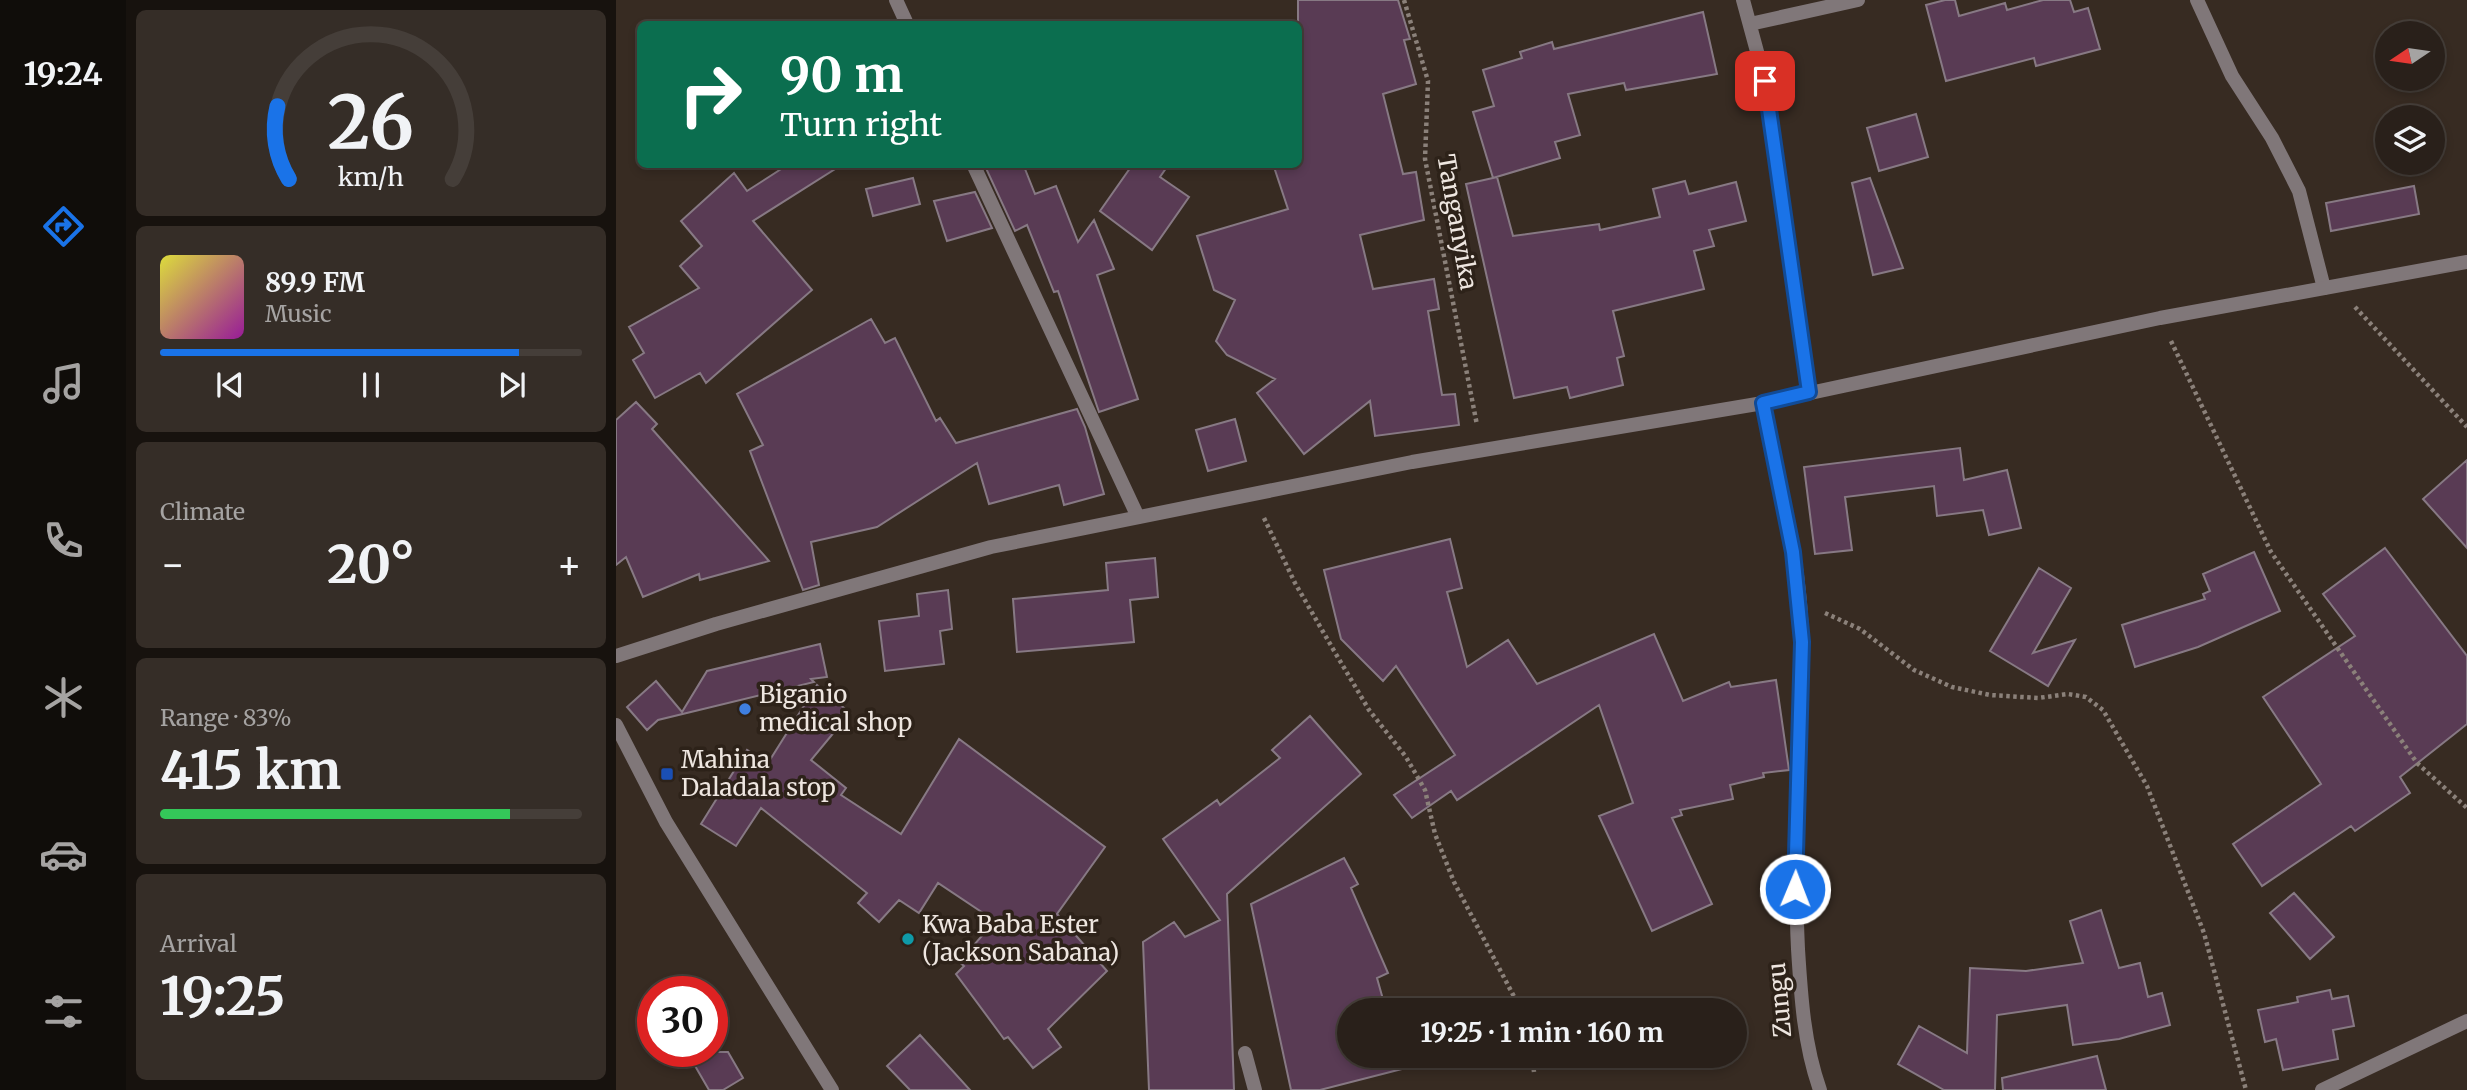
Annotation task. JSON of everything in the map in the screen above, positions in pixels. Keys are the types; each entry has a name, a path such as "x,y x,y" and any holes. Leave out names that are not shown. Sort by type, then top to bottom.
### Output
{"street":[{"path":"896,0 906,21"},
{"path":"1743,0 1765,81 1809,392"},
{"path":"1750,24 1858,0"},
{"path":"2197,0 2232,76 2272,138 2300,191 2330,287"},
{"path":"975,168 1138,517"},
{"path":"616,656 991,547 1482,450 1763,403 2160,318 2467,262"},
{"name":"Zungu","path":"1763,403 1793,552 1802,642 1795,889 1800,992 1809,1060 1820,1090"},
{"path":"616,725 666,822 832,1090"},
{"path":"2322,1090 2467,1021"},
{"path":"1245,1053 1255,1090"}],"path":[{"name":"Tanganyika","path":"1404,0 1428,81 1425,159 1482,450"},
{"path":"2330,287 2467,427"},
{"path":"2160,318 2271,552 2417,763 2467,808"},
{"path":"1253,495 1295,583 1333,649 1369,710 1406,757 1425,790 1435,834 1454,882 1515,998"},
{"path":"1798,604 1860,629 1914,670 1952,687 1990,695 2038,698 2068,694 2086,697 2103,710 2147,786 2200,922 2246,1090"},
{"path":"1534,1068 1534,1072"}],"building":[{"path":"1298,0 1398,0 1410,39 1404,40 1416,84 1383,94 1403,174 1416,172 1424,220 1360,235 1373,289 1434,279 1439,309 1428,311 1442,395 1455,394 1459,425 1375,436 1370,401 1304,454 1257,393 1275,379 1227,355 1216,341 1235,300 1214,290 1197,236 1288,209 1274,168 1302,168 1302,21 1298,21"},
{"path":"1955,0 1959,16 2005,3 2007,10 2043,0 2070,0 2074,12 2088,8 2100,49 2036,66 2034,58 1946,81 1926,5"},
{"path":"1703,12 1717,74 1626,90 1624,83 1568,94 1580,135 1555,142 1560,158 1493,178 1473,112 1494,106 1483,70 1522,58 1520,52 1552,42 1554,49"},
{"path":"1916,114 1928,157 1879,171 1867,128"},
{"path":"783,168 837,168 753,221 812,290 706,383 700,373 655,398 633,360 644,353 629,327 699,288 680,266 702,246 681,221 734,173 747,191"},
{"path":"986,168 1025,168 1035,194 1056,186 1078,242 1094,220 1114,269 1097,275 1138,399 1099,412 1058,291 1054,292 1027,225 1015,231"},
{"path":"1130,168 1166,168 1160,177 1189,197 1152,250 1100,211"},
{"path":"1497,177 1513,236 1599,224 1600,230 1660,217 1653,189 1685,181 1689,194 1736,182 1746,221 1709,230 1714,246 1694,251 1704,289 1613,311 1624,356 1617,358 1623,385 1570,398 1567,387 1514,398 1466,184"},
{"path":"913,178 920,204 873,216 866,189"},
{"path":"1870,178 1903,268 1873,275 1852,183"},
{"path":"2414,186 2419,214 2331,231 2326,203"},
{"path":"975,192 992,228 947,241 934,201"},
{"path":"871,319 885,343 895,338 936,421 940,418 956,443 1077,409 1085,427 1104,494 1064,505 1059,485 989,504 977,463 877,527 811,542 819,585 803,590 750,451 763,445 737,394"},
{"path":"636,402 657,424 652,429 769,561 700,580 699,574 643,597 626,557 616,565 616,420"},
{"path":"1235,419 1246,461 1208,471 1196,430"},
{"path":"1960,448 1964,480 2007,470 2021,528 1989,535 1983,510 1937,516 1934,486 1845,497 1852,550 1815,554 1804,467"},
{"path":"2467,460 2467,548 2423,499"},
{"path":"1450,539 1462,588 1447,592 1467,667 1508,640 1537,684 1654,634 1683,701 1729,682 1731,687 1776,680 1789,770 1763,773 1764,777 1730,785 1733,799 1680,810 1682,815 1672,818 1712,904 1652,931 1599,816 1633,803 1599,705 1457,800 1451,791 1412,818 1394,795 1455,755 1396,666 1383,681 1341,639 1324,570"},
{"path":"2385,548 2467,656 2467,724 2400,777 2410,793 2355,831 2351,826 2262,886 2233,844 2321,784 2263,697 2355,636 2323,594"},
{"path":"2254,552 2280,611 2198,647 2135,667 2122,625 2205,599 2203,594 2210,591 2203,574"},
{"path":"1155,558 1158,597 1130,600 1134,642 1017,652 1013,599 1108,590 1106,563"},
{"path":"2039,568 2071,588 2033,653 2075,640 2048,686 1990,651"},
{"path":"948,590 952,629 940,631 944,664 885,671 879,621 919,616 917,594"},
{"path":"820,644 827,677 811,679 814,682 658,720 647,730 627,707 656,681 682,712 707,671"},
{"path":"817,685 850,713 811,760 846,788 841,795 901,834 959,739 1105,847 1057,914 1107,971 1048,1029 1061,1047 1033,1068 1008,1037 1004,1039 956,974 964,966 959,962 995,921 938,883 919,913 899,900 879,922 858,903 867,893 761,808 736,846 701,824 747,750 768,763"},
{"path":"1310,716 1361,774 1227,894 1234,1090 1149,1090 1143,942 1174,922 1185,937 1220,920 1163,839 1217,800 1220,805 1280,758 1272,750"},
{"path":"1344,858 1358,884 1351,888 1388,973 1377,978 1383,998 1337,998 1337,1068 1402,1069 1320,1090 1291,1090 1251,904"},
{"path":"2294,893 2334,937 2310,959 2270,913"},
{"path":"2101,910 2119,968 2140,963 2148,997 2162,993 2170,1025 2119,1039 2073,1045 2067,1005 1997,1015 1995,1090 1944,1090 1898,1064 1919,1026 1967,1053 1970,968 2026,971 2083,963 2070,921"},
{"path":"2330,990 2332,999 2348,996 2354,1026 2333,1030 2338,1059 2283,1070 2276,1039 2265,1042 2258,1010 2298,1002 2297,997"},
{"path":"920,1035 970,1090 910,1090 887,1066"},
{"path":"728,1052 743,1078 723,1090 709,1090 696,1067 728,1067"},
{"path":"2097,1056 2106,1090 2003,1090 2002,1078"}],"place":[{"name":"Biganio medical shop","path":"745,709"},
{"name":"Mahina Daladala stop","path":"667,774"},
{"name":"Kwa Baba Ester (Jackson Sabana)","path":"908,939"}],"route":[{"path":"1765,81 1787,217 1809,392 1763,403 1793,552 1802,642 1795,889"}]}
